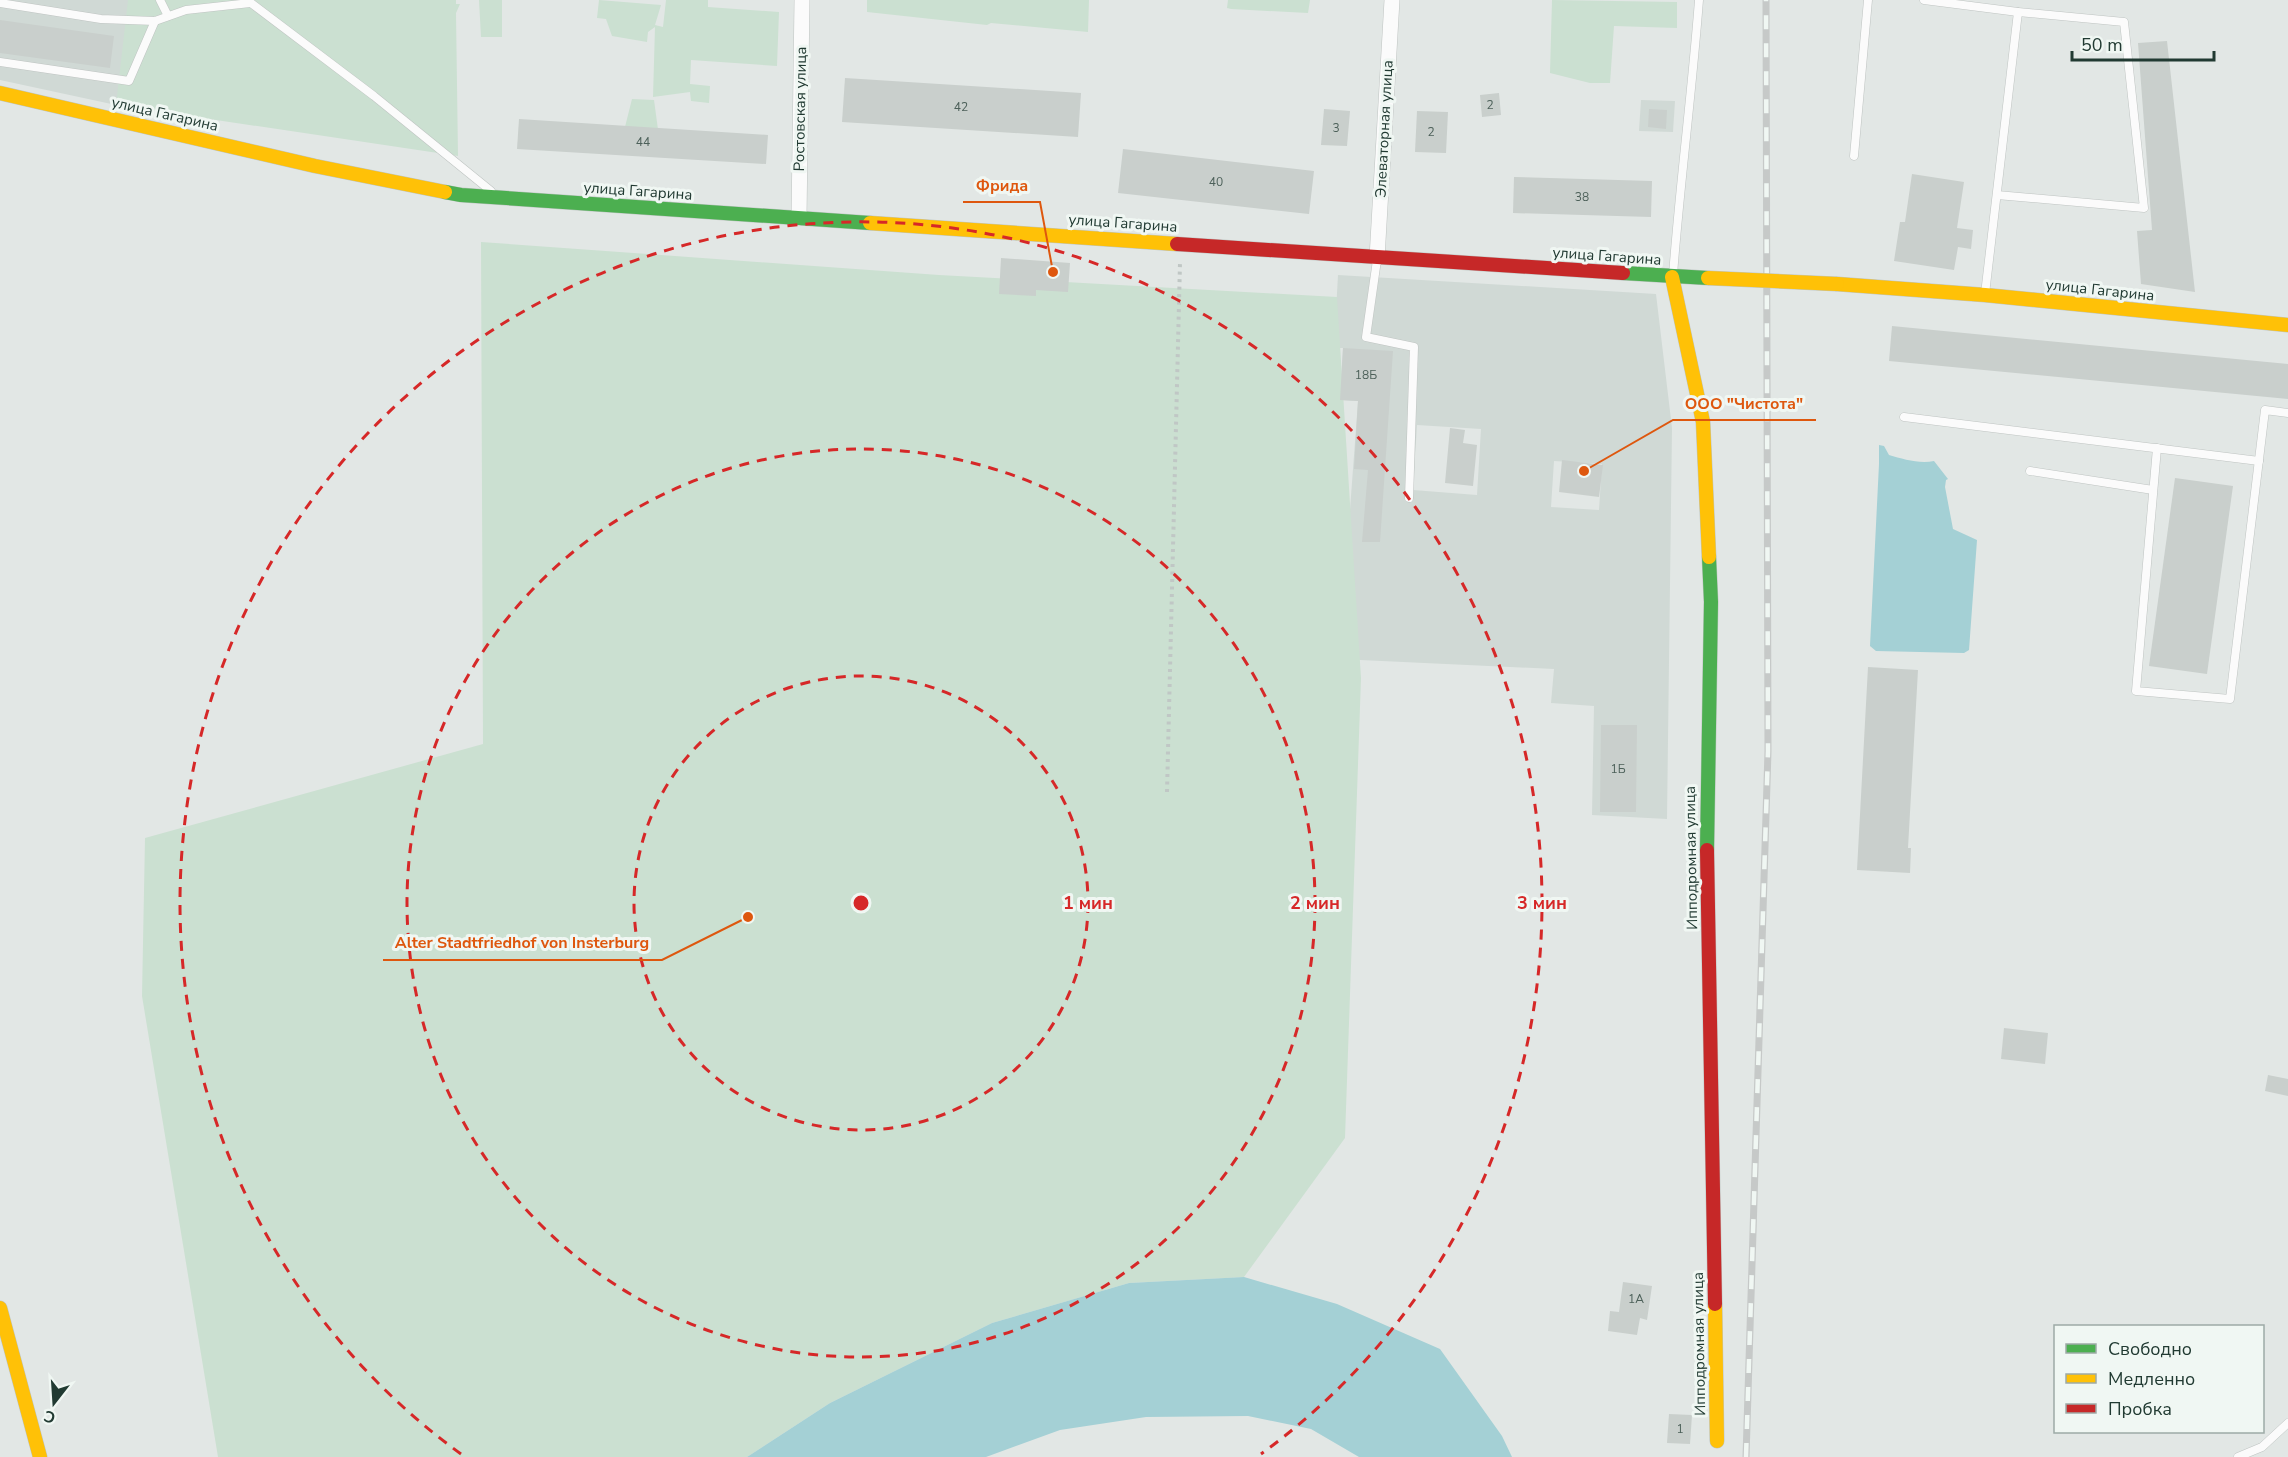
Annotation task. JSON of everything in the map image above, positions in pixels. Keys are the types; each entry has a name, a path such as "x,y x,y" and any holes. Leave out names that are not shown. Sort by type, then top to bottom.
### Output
{"street":[{"name":"Ростовская улица","path":"799,218 802,0"},
{"name":"Элеваторная улица","path":"1377,258 1392,0"},
{"name":"улица Гагарина","path":"0,93 315,166 461,195 1377,258 1672,277 1837,284 2288,325"},
{"name":"Ипподромная улица","path":"1672,277 1702,422 1711,602 1706,815 1717,1441"},
{"path":"0,1308 40,1457"}],"lane":[{"path":"160,0 168,16"},
{"path":"1672,277 1682,165 1688,136 1699,0"},
{"path":"1854,156 1868,0"},
{"path":"1924,0 2124,22 2144,208 1997,195"},
{"path":"0,3 101,19 155,21 186,10 249,1 374,96 499,198"},
{"path":"1985,296 2018,12"},
{"path":"0,62 129,81 155,21"},
{"path":"1377,258 1366,337 1414,347 1409,498"},
{"path":"2157,448 2136,691 2230,699 2265,410 2288,413"},
{"path":"1904,417 2259,461"},
{"path":"2030,471 2153,490"},
{"path":"2238,1457 2262,1447 2288,1423"}],"path":[{"path":"1167,792 1181,244"}],"shaded area":[{"path":"0,0 158,0 116,105 0,80"},
{"path":"1641,100 1675,101 1673,132 1639,131"},
{"path":"1338,275 1656,294 1672,428 1667,819 1592,815 1594,706 1551,703 1554,669 1339,659 1358,401 1340,400 1343,348 1334,348","holes":["1417,425 1481,429 1477,495 1413,490","1554,461 1602,464 1599,510 1551,507"]}],"green space":[{"path":"128,0 456,0 456,4 460,4 456,13 458,156 116,105"},
{"path":"479,0 502,0 502,37 481,37"},
{"path":"599,0 661,5 655,25 663,27 666,0 708,0 708,7 779,12 777,66 691,60 690,84 710,86 709,103 691,101 690,92 653,97 655,27 648,32 647,42 612,36 606,19 597,18"},
{"path":"867,0 1089,0 1088,32 991,23 987,25 867,12"},
{"path":"1228,0 1310,0 1308,13 1231,9 1227,8"},
{"path":"1552,0 1677,2 1677,28 1614,26 1610,83 1590,83 1550,73"},
{"path":"632,99 654,100 659,137 623,135"},
{"path":"481,242 939,275 1337,297 1361,678 1345,1138 1244,1277 1129,1283 992,1323 830,1403 747,1457 218,1457 142,996 145,838 483,744"}],"water":[{"path":"1879,445 1884,446 1889,455 1917,461 1934,461 1948,479 1945,487 1953,529 1977,540 1969,650 1964,653 1876,651 1870,646"},
{"path":"1244,1277 1337,1304 1440,1349 1502,1436 1512,1457 1359,1457 1311,1429 1248,1416 1146,1417 1060,1430 986,1457 747,1457 830,1403 992,1323 1129,1283"}],"building":[{"path":"0,20 114,36 110,68 0,53"},
{"path":"2167,41 2195,292 2141,284 2137,231 2152,230 2138,43"},
{"path":"845,78 1081,93 1078,137 842,122"},
{"path":"1499,93 1501,115 1482,117 1480,95"},
{"path":"1324,109 1350,111 1347,146 1321,145"},
{"path":"1649,109 1667,110 1666,129 1648,127"},
{"path":"1417,111 1448,112 1446,153 1415,152"},
{"path":"519,119 768,135 766,164 517,149"},
{"path":"1123,149 1314,171 1309,214 1118,193"},
{"path":"1912,174 1964,182 1957,228 1973,230 1971,249 1958,247 1954,270 1894,261 1900,222 1905,222"},
{"path":"1514,177 1652,181 1651,217 1513,213"},
{"path":"1001,258 1070,263 1068,292 1036,290 1036,296 999,294"},
{"path":"1892,326 2288,364 2288,399 1889,361"},
{"path":"1343,348 1393,351 1380,542 1362,542 1368,470 1354,469 1358,401 1340,400"},
{"path":"1450,428 1465,430 1463,443 1477,445 1473,486 1445,483"},
{"path":"1562,460 1603,465 1599,497 1559,492"},
{"path":"2175,478 2233,486 2207,674 2149,666"},
{"path":"1868,667 1918,670 1908,848 1911,848 1910,873 1857,870"},
{"path":"1601,725 1637,725 1636,812 1600,812"},
{"path":"2004,1028 2048,1033 2045,1064 2001,1059"},
{"path":"2268,1075 2288,1079 2288,1096 2265,1091"},
{"path":"1623,1282 1652,1286 1647,1320 1640,1318 1637,1335 1608,1331 1610,1311 1619,1312"},
{"path":"1669,1414 1692,1415 1690,1444 1667,1443"}],"railway":[{"path":"1746,1457 1768,751 1766,0"}],"traffic: fast":[{"path":"445,192 461,195 870,223"},
{"path":"1623,273 1708,278"},
{"path":"1707,850 1711,602 1709,557"}],"traffic: slow":[{"path":"0,93 315,166 445,192"},
{"path":"870,223 1177,244"},
{"path":"1672,277 1703,422 1709,557"},
{"path":"1708,278 1837,284"},
{"path":"1837,284 1985,295 2288,325"},
{"path":"1715,1304 1717,1441"},
{"path":"0,1308 40,1457"}],"traffic: jam":[{"path":"1177,244 1623,273"},
{"path":"1707,850 1715,1304"}],"place":[{"name":"Фрида","path":"1053,272"},
{"name":"ООО \"Чистота\"","path":"1584,471"},
{"name":"Alter Stadtfriedhof von Insterburg","path":"748,917"}]}
